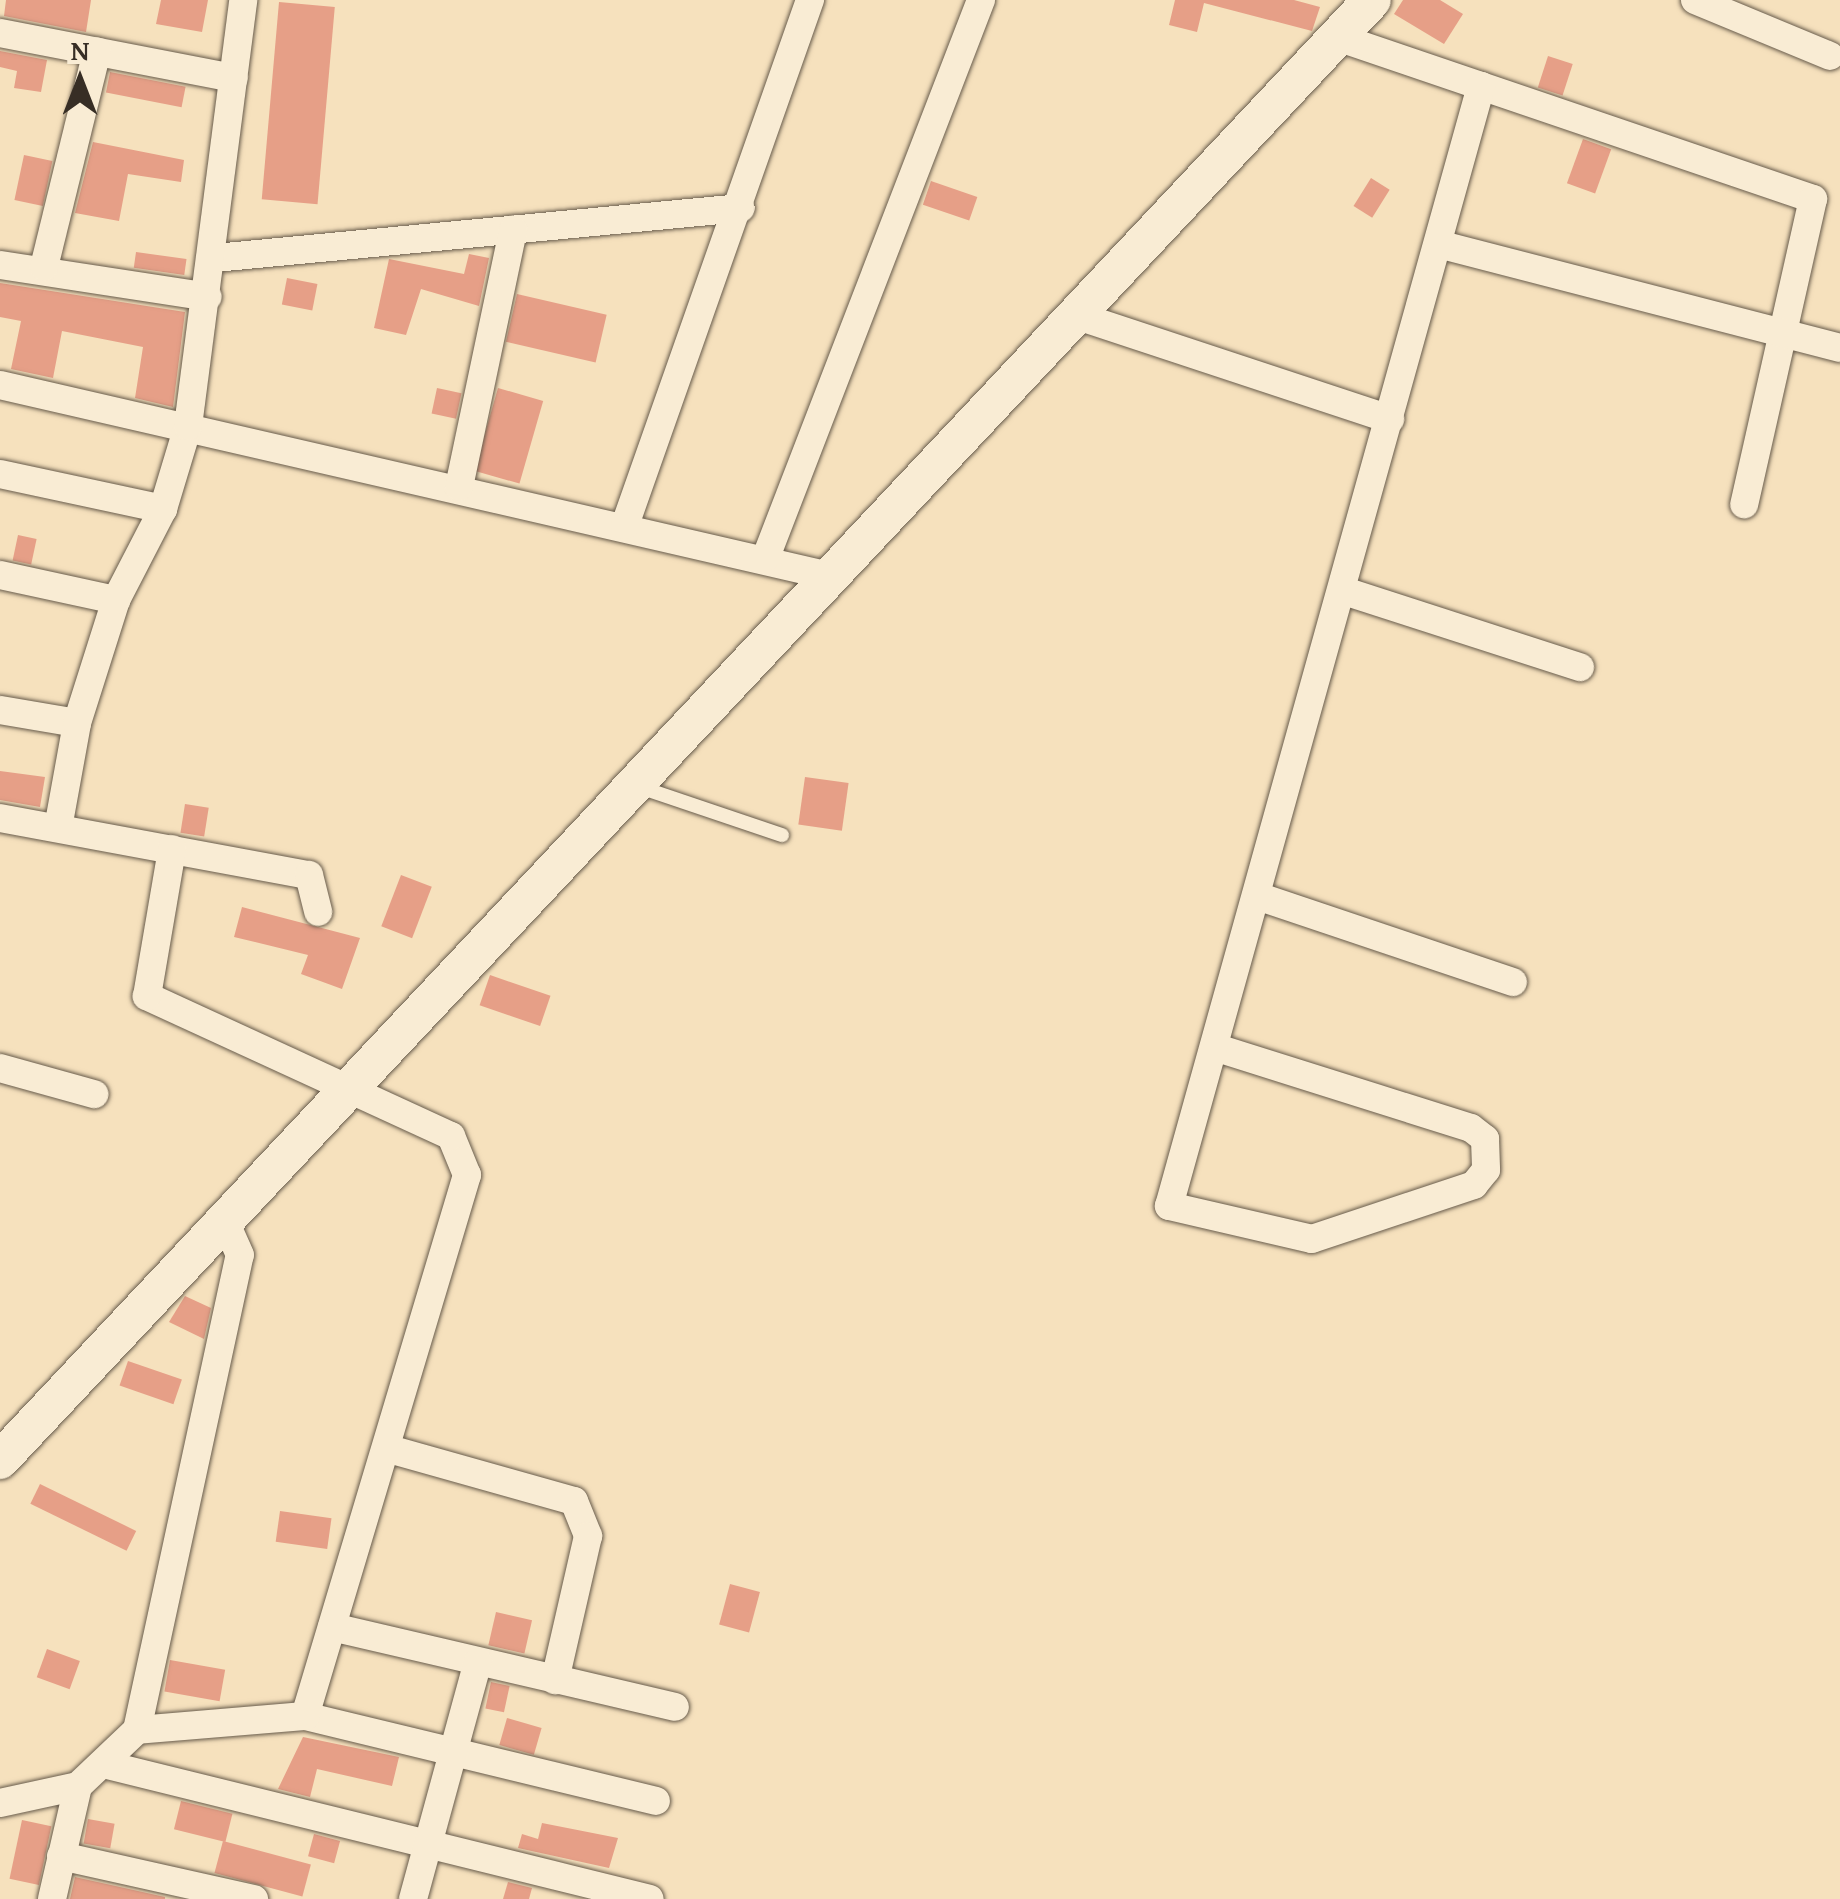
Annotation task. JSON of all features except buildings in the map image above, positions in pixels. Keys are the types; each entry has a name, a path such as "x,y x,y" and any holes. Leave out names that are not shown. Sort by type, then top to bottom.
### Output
{"main road":[{"path":"8,1442 228,1226 351,1089 1337,37 1365,1"}],"street":[{"path":"58,828 77,724 116,600 163,510 188,426 215,258 242,0"},
{"path":"625,525 741,208 810,0"},
{"path":"766,557 981,0"},
{"path":"1695,0 1830,56"},
{"path":"0,32 234,78"},
{"path":"1337,37 1812,200 1744,504"},
{"path":"44,268 97,51"},
{"path":"1214,1047 1470,1128 1485,1139 1486,1170 1474,1186 1312,1240 1169,1206 1214,1047 1344,591 1481,86"},
{"path":"215,258 741,208"},
{"path":"459,487 513,230"},
{"path":"1438,244 1840,348"},
{"path":"0,265 44,268 208,296"},
{"path":"1075,315 1390,419"},
{"path":"0,385 766,557 830,576"},
{"path":"0,474 163,510"},
{"path":"0,575 116,600"},
{"path":"1344,591 1580,667"},
{"path":"0,710 77,724"},
{"path":"0,818 309,875 318,912"},
{"path":"172,849 147,996 451,1136 467,1175 389,1449 305,1716"},
{"path":"1257,896 1513,982"},
{"path":"0,1068 94,1094"},
{"path":"0,1803 78,1786 137,1730 240,1255 228,1226"},
{"path":"389,1449 574,1500 588,1536 555,1680"},
{"path":"332,1627 674,1706"},
{"path":"412,1899 478,1662"},
{"path":"137,1730 305,1716 454,1747 656,1801"},
{"path":"104,1764 650,1899"},
{"path":"52,1899 78,1786"},
{"path":"61,1856 254,1899"}],"lane":[{"path":"635,785 782,835"}]}
